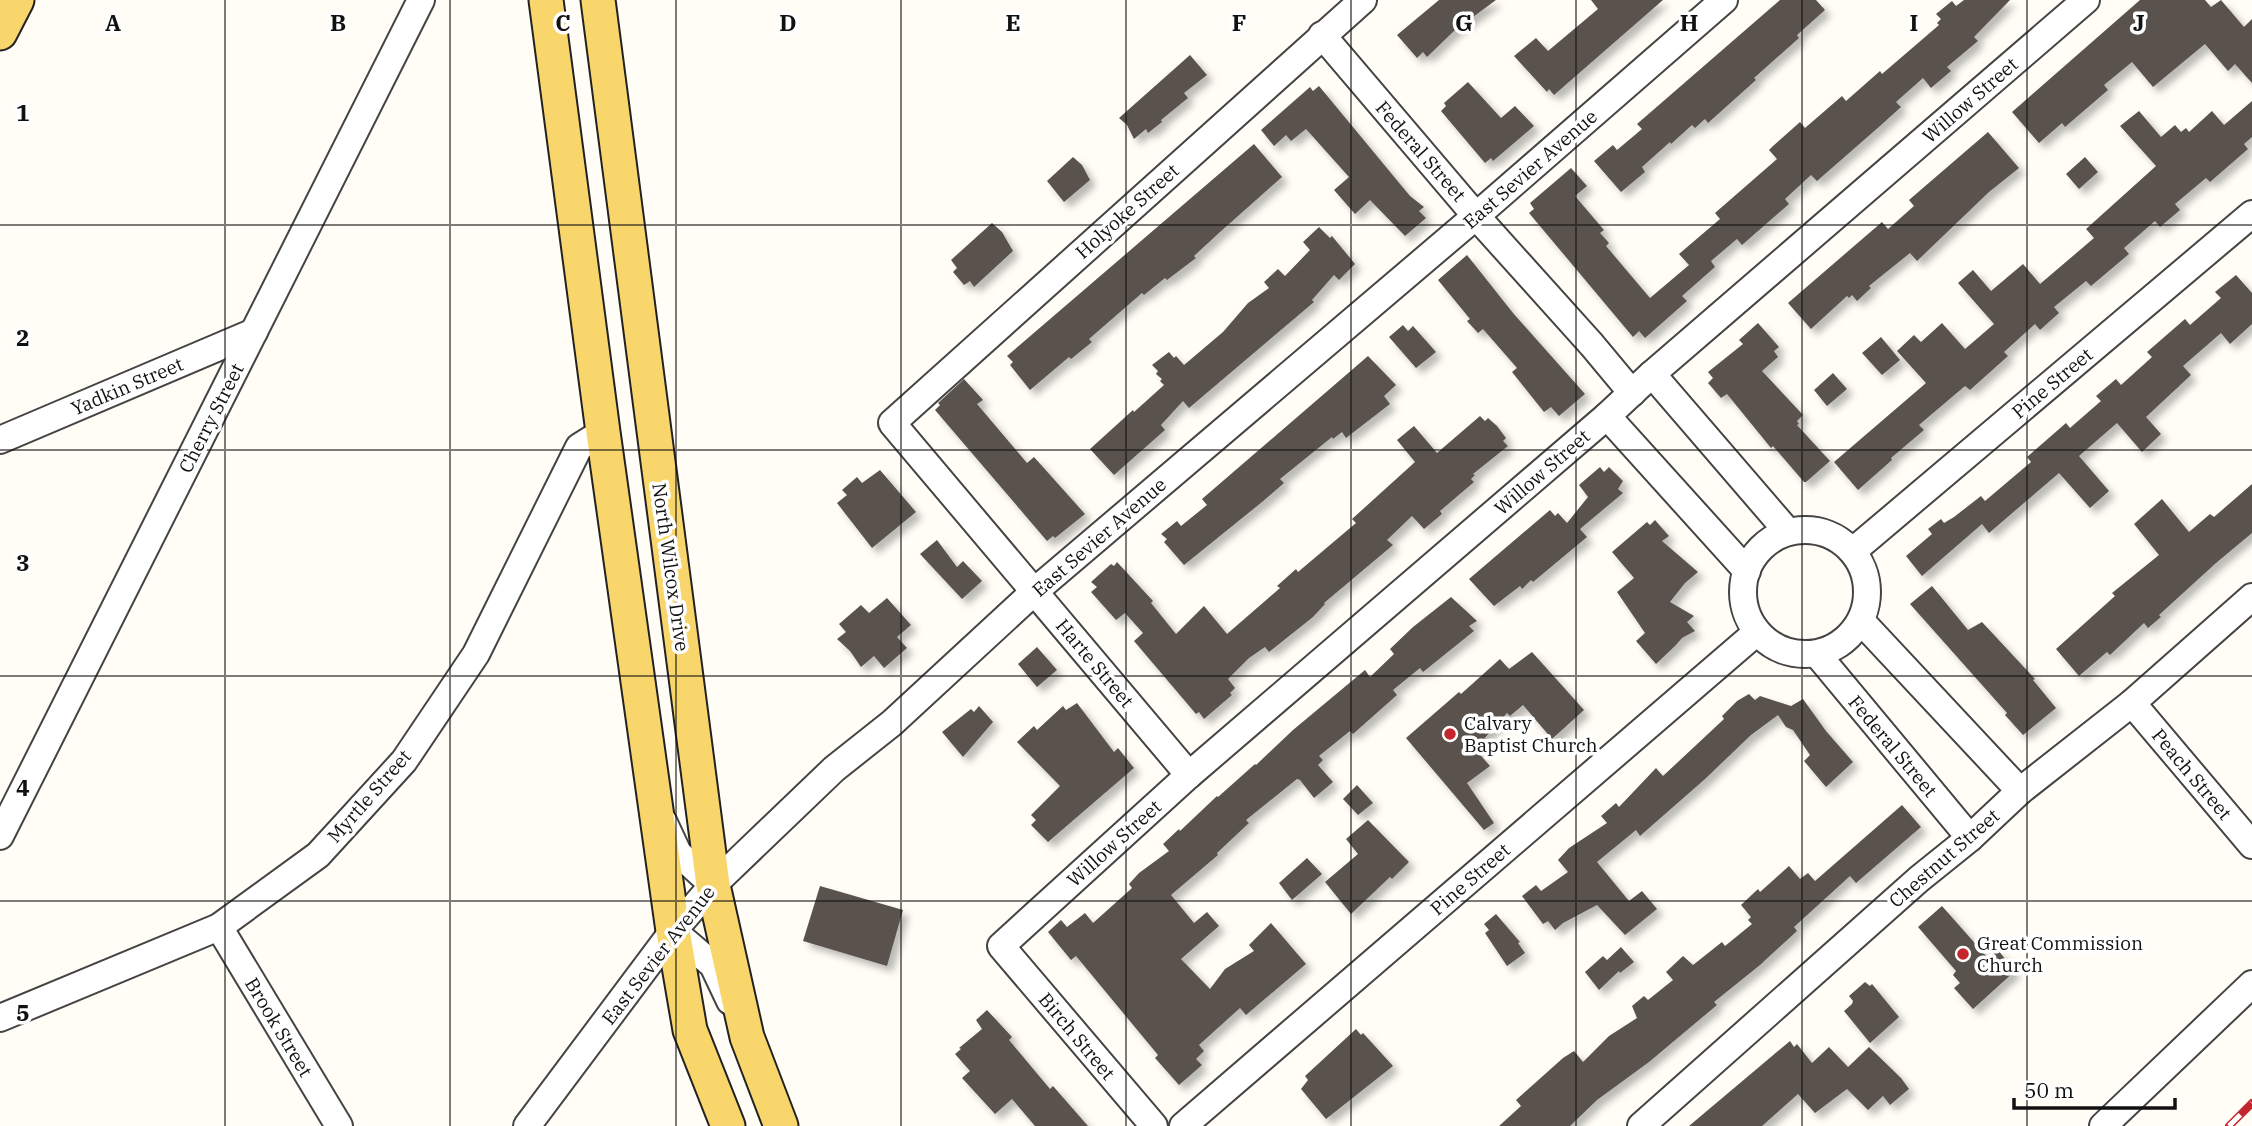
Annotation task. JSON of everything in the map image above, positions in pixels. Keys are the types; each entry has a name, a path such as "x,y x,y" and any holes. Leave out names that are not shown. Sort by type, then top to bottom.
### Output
{"main road":[{"path":"0,33 17,0"},
{"path":"546,0 673,931 690,1030 728,1126"},
{"name":"North Wilcox Drive","path":"597,0 713,885 747,1037 781,1126"},
{"path":"603,432 653,426"}],"street":[{"name":"Cherry Street","path":"0,836 421,0"},
{"path":"546,0 552,0"},
{"name":"Holyoke Street","path":"892,423 1363,0"},
{"name":"East Sevier Avenue","path":"527,1126 673,931 713,885 834,769 892,723 1035,592 1476,216 1724,0"},
{"name":"Willow Street","path":"1001,946 1189,775 2086,0"},
{"name":"Federal Street","path":"1322,35 1632,393"},
{"name":"Pine Street","path":"1853,551 2252,214"},
{"name":"Yadkin Street","path":"0,440 254,332"},
{"path":"1652,374 1788,532"},
{"path":"1607,416 1747,571"},
{"name":"Harte Street","path":"892,423 1189,775"},
{"name":"Myrtle Street","path":"0,1018 219,927 318,855 404,761 476,653 579,447 603,432"},
{"path":"1806,529 1824,532 1853,551 1863,567 1867,603 1861,621 1850,636 1835,647 1817,654 1800,655 1769,643 1757,632 1746,609 1743,592 1747,571 1756,554 1771,540 1788,532 1806,529"},
{"name":"Chestnut Street","path":"1641,1126 1919,879 1970,838 2020,791 2132,704 2252,597"},
{"path":"1861,621 2020,791"},
{"name":"Pine Street","path":"1183,1126 1757,632"},
{"name":"Federal Street","path":"1817,654 1970,838"},
{"name":"Peach Street","path":"2132,704 2252,845"},
{"path":"655,804 678,853 713,885"},
{"name":"Brook Street","path":"219,927 340,1126"},
{"path":"673,931 713,965 747,1037"},
{"name":"Birch Street","path":"1001,946 1154,1126"},
{"path":"2104,1126 2252,984"}],"building":[{"path":"1439,0 1496,0 1454,31 1427,57 1423,52 1417,58 1397,35"},
{"path":"1591,0 1663,0 1554,95 1549,89 1547,92 1514,56 1536,38 1548,51 1598,9"},
{"path":"1780,0 1816,0 1825,10 1797,35 1799,38 1754,78 1756,80 1708,123 1705,119 1695,128 1692,125 1671,144 1670,142 1642,167 1645,172 1621,192 1594,161 1613,145 1617,150 1642,129 1637,124"},
{"path":"1964,0 2010,0 1974,37 1978,41 1947,67 1951,71 1931,88 1923,78 1896,102 1901,107 1817,181 1811,175 1785,199 1789,204 1742,245 1737,239 1711,261 1715,267 1682,296 1687,301 1645,338 1639,331 1633,337 1529,213 1534,209 1530,203 1571,168 1587,186 1575,196 1604,230 1600,233 1609,243 1606,246 1650,298 1689,265 1679,254 1720,219 1715,213 1777,159 1769,150 1773,146 1800,122 1805,128 1842,96 1846,101 1880,71 1882,74 1939,25 1937,23 1941,19 1936,14 1952,1 1956,6"},
{"path":"2140,0 2205,0 2211,7 2221,0 2244,27 2252,19 2252,83 2235,64 2228,71 2205,44 2153,87 2132,62 2104,85 2108,90 2065,127 2062,123 2039,143 2012,112"},
{"path":"1190,55 1207,75 1184,93 1188,98 1161,120 1162,122 1148,133 1146,129 1134,139 1127,125 1119,118"},
{"path":"1468,82 1501,118 1515,106 1534,126 1493,161 1491,158 1485,163 1441,111 1446,106 1444,103"},
{"path":"1319,86 1410,196 1424,207 1419,211 1426,218 1405,236 1370,200 1355,214 1334,190 1349,177 1306,129 1291,141 1286,135 1274,146 1261,130 1310,87 1313,91"},
{"path":"2252,101 2252,137 2244,144 2248,149 2210,182 2206,178 2175,204 2180,210 2160,227 2155,221 2124,248 2129,254 2091,286 2086,281 2054,307 2059,313 2040,330 2035,324 2004,352 2008,356 1970,390 1965,386 1919,425 1924,430 1858,490 1834,462 1926,383 1897,351 1914,335 1921,342 1942,323 1965,349 1994,324 1958,283 1973,270 1991,291 2023,264 2040,284 2094,238 2086,229 2156,166 2120,126 2139,111 2161,137 2175,125 2181,132 2186,128 2189,132 2212,111 2224,125"},
{"path":"1988,132 2019,168 1989,192 1917,261 1910,253 1869,286 1871,288 1857,301 1852,295 1849,298 1847,296 1811,329 1788,303 1882,222 1888,229 1914,206 1909,200"},
{"path":"1254,144 1282,177 1194,256 1196,258 1144,295 1142,293 1089,339 1092,342 1071,359 1069,357 1030,390 1010,365 1013,362 1007,356"},
{"path":"1073,157 1082,165 1090,180 1064,202 1047,181"},
{"path":"2085,157 2098,172 2079,189 2066,174"},
{"path":"992,223 1002,232 1013,251 974,287 970,281 964,285 953,272 957,268 951,260"},
{"path":"1319,227 1330,238 1332,236 1355,264 1339,280 1334,275 1312,300 1314,302 1189,408 1183,401 1161,425 1165,430 1114,475 1090,449 1164,385 1152,365 1169,352 1184,365 1223,332 1248,303 1269,288 1264,282 1278,269 1285,276 1310,250 1303,242"},
{"path":"1467,255 1513,313 1585,394 1559,416 1551,407 1544,412 1512,372 1517,368 1483,329 1478,333 1467,321 1470,319 1438,280"},
{"path":"2236,275 2252,293 2252,324 2230,344 2221,333 2183,366 2191,375 2146,417 2161,434 2142,452 2117,423 2079,456 2109,491 2090,508 2059,473 1989,533 1982,524 1922,576 1906,556 1932,534 1928,529 1941,519 1944,523 1954,517 1981,496 1985,501 2031,462 2027,457 2066,423 2070,428 2101,401 2096,396 2116,379 2121,385 2152,357 2147,352 2185,319 2190,325 2221,298 2215,292"},
{"path":"1758,323 1779,347 1774,351 1778,357 1762,371 1803,415 1797,425 1830,461 1806,482 1773,446 1771,448 1727,394 1721,398 1708,383 1713,378 1708,372 1743,344 1739,340"},
{"path":"1403,325 1408,331 1413,326 1436,352 1416,368 1389,337"},
{"path":"1881,337 1900,360 1882,375 1862,353"},
{"path":"1368,356 1396,385 1384,396 1390,404 1346,438 1342,432 1333,439 1332,437 1280,479 1284,483 1184,565 1164,542 1167,539 1161,534 1177,521 1181,526 1207,505 1202,499"},
{"path":"1833,373 1847,389 1827,406 1814,390"},
{"path":"964,379 983,400 977,404 1027,463 1034,457 1085,514 1055,538 1053,536 1047,541 935,410 940,405 938,403"},
{"path":"1480,416 1485,421 1488,418 1497,426 1506,438 1503,441 1508,446 1473,474 1475,475 1471,479 1474,482 1440,511 1442,514 1424,529 1412,516 1387,540 1393,545 1324,603 1313,617 1269,652 1265,647 1249,658 1228,679 1235,688 1230,693 1232,695 1204,719 1199,712 1196,714 1134,641 1143,633 1125,613 1116,620 1091,592 1097,587 1091,582 1117,562 1153,601 1151,603 1176,634 1204,606 1227,634 1280,588 1277,586 1296,569 1298,572 1356,523 1352,519 1415,462 1397,440 1414,426 1437,453"},
{"path":"1600,467 1604,472 1609,467 1623,481 1618,489 1623,493 1580,529 1587,537 1533,582 1531,580 1522,589 1520,586 1494,606 1469,579 1550,510 1555,516 1558,513 1567,523 1588,497 1579,485"},
{"path":"880,470 916,512 872,548 837,503 847,495 842,490 857,477 862,483"},
{"path":"2252,484 2252,533 2159,615 2161,617 2148,628 2144,623 2110,655 2107,652 2079,676 2056,649 2115,596 2112,593 2159,555 2134,524 2162,499 2189,532 2210,514 2214,517"},
{"path":"1655,520 1669,536 1662,541 1698,572 1670,602 1694,616 1687,622 1695,631 1682,638 1656,664 1636,641 1645,633 1617,592 1634,578 1612,552 1647,522 1650,525"},
{"path":"937,540 957,567 963,561 982,581 962,599 920,554"},
{"path":"1932,586 1968,630 1982,622 2035,679 2033,680 2056,708 2023,735 2005,715 2007,713 1910,604"},
{"path":"1451,597 1477,621 1469,626 1474,631 1423,672 1420,668 1393,690 1397,695 1353,734 1350,731 1319,756 1323,760 1318,765 1333,782 1314,798 1297,779 1246,820 1249,823 1217,853 1218,855 1171,895 1194,923 1207,912 1219,926 1181,959 1210,989 1225,969 1254,951 1249,945 1271,923 1306,964 1246,1015 1240,1008 1199,1045 1204,1051 1196,1059 1202,1065 1179,1085 1155,1058 1158,1055 1076,956 1071,960 1048,932 1061,920 1067,927 1085,913 1093,923 1132,888 1129,884 1139,873 1169,851 1163,844 1179,829 1180,831 1217,796 1365,670 1370,677 1394,654 1390,649"},
{"path":"887,598 911,625 897,637 907,648 884,668 874,656 861,667 837,639 846,632 839,624 861,605 869,613"},
{"path":"1037,647 1057,670 1037,687 1018,664"},
{"name":"Calvary Baptist Church","path":"1532,652 1584,710 1552,739 1523,705 1510,716 1507,713 1475,749 1490,766 1467,783 1494,823 1484,830 1406,738 1500,659 1509,669"},
{"path":"1749,694 1755,700 1760,696 1791,706 1803,699 1853,762 1826,787 1804,761 1810,755 1793,730 1786,727 1778,715 1751,735 1640,836 1636,830 1597,862 1629,901 1642,891 1657,909 1625,935 1597,905 1555,930 1548,921 1543,924 1522,896 1536,885 1541,891 1568,872 1558,860 1569,848 1607,823 1601,816 1616,803 1619,807 1656,768 1663,776 1724,719 1722,716 1737,701"},
{"path":"1077,703 1114,752 1118,748 1134,768 1048,842 1031,825 1036,820 1031,815 1060,786 1017,742 1034,726 1037,730 1063,706 1066,710"},
{"path":"979,706 993,722 963,757 942,732 971,709 974,712"},
{"path":"1357,785 1373,803 1358,815 1343,799"},
{"path":"1902,805 1921,827 1856,883 1850,876 1794,927 1797,931 1714,1002 1717,1005 1649,1062 1597,1100 1570,1126 1499,1126 1521,1106 1516,1100 1563,1058 1574,1051 1583,1062 1609,1036 1637,1018 1632,1006 1644,996 1648,1000 1673,980 1666,972 1683,956 1693,965 1722,942 1725,946 1752,924 1748,920 1751,917 1741,905 1758,889 1760,892 1789,866 1800,879 1808,873 1815,881"},
{"path":"1368,820 1409,862 1351,914 1325,882 1358,854 1346,839"},
{"path":"1307,858 1322,874 1292,900 1279,883"},
{"path":"820,886 903,910 887,966 803,941"},
{"name":"Great Commission Church","path":"1942,906 1988,958 1998,950 2015,971 1973,1009 1954,988 1960,983 1953,975 1956,971 1918,927"},
{"path":"1496,914 1520,942 1518,943 1525,953 1507,966 1485,933 1489,930 1484,924"},
{"path":"1621,947 1634,962 1620,973 1619,971 1599,990 1585,972 1603,956 1607,960"},
{"path":"1865,982 1870,986 1872,984 1899,1017 1870,1043 1844,1011 1853,1001 1849,996"},
{"path":"987,1010 1012,1037 1009,1040 1050,1089 1053,1086 1088,1126 1035,1126 1012,1099 995,1114 962,1078 970,1071 955,1054 982,1029 976,1020"},
{"path":"1356,1029 1361,1035 1363,1033 1393,1066 1326,1119 1301,1089 1308,1080 1305,1076"},
{"path":"1790,1041 1794,1047 1797,1044 1812,1063 1829,1047 1848,1067 1869,1047 1909,1089 1890,1105 1883,1096 1868,1110 1847,1089 1815,1113 1798,1094 1762,1126 1689,1126"}],"railway":[{"path":"2229,1126 2252,1103"}],"place":[{"name":"Calvary Baptist Church","path":"1450,734"},
{"name":"Great Commission Church","path":"1963,954"}]}
